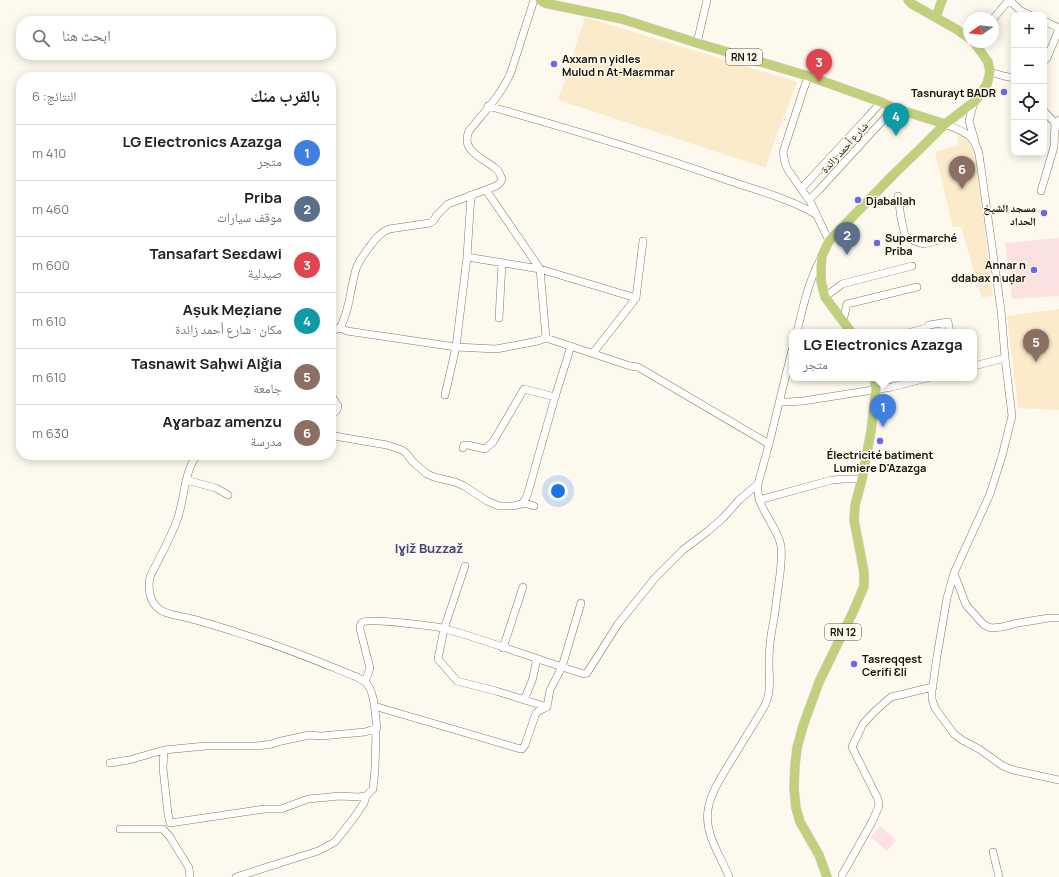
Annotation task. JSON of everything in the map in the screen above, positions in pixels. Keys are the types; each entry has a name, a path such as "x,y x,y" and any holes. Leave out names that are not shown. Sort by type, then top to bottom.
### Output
{"main road":[{"name":"RN 12","path":"540,0 545,3 622,19 808,76 894,108 945,124"},
{"path":"908,0 912,4 963,34"},
{"path":"936,17 942,0"},
{"path":"849,329 825,297 821,281 822,256 829,241 893,175 945,124 974,102 987,84 990,72 988,62 978,48"},
{"name":"RN 12","path":"827,877 819,855 800,822 796,808 794,788 795,765 797,748 803,726 819,682 864,586 864,572 854,520 855,505 862,479 871,431 876,389 875,381"}],"street":[{"path":"340,328 346,313 358,265 363,255 378,236 389,229 433,221 436,215 448,204 499,185 502,181 495,168 486,160 481,159 469,148 467,139 469,131 502,89 509,76 534,0"},
{"path":"697,43 707,0"},
{"path":"999,12 1009,0 1023,12"},
{"path":"1047,23 1059,29 1047,58"},
{"path":"990,72 1011,77"},
{"path":"808,76 783,152 788,170 809,200 829,241"},
{"name":"شارع أحمد زائدة","path":"802,189 881,102"},
{"path":"974,102 970,121 979,154 1001,310 1004,358 1012,416 1002,456 990,494 954,573 947,598 937,656 932,699 935,708 954,734 962,740 979,748 1002,766 1013,770 1059,780"},
{"path":"488,106 579,132 678,163 798,204 817,215"},
{"name":"شارع أحمد زائدة","path":"809,200 894,108"},
{"path":"1047,113 1057,121 1059,131"},
{"path":"1041,191 1054,147 1057,121"},
{"path":"945,124 965,133 975,141"},
{"path":"486,190 540,269 546,338"},
{"path":"445,395 456,347 467,257 470,195"},
{"path":"898,196 905,236 924,244 943,239"},
{"path":"593,353 636,298 643,241"},
{"path":"798,329 808,290 822,256"},
{"path":"467,257 540,269 636,298"},
{"path":"499,318 502,263"},
{"path":"825,297 842,284 912,266"},
{"path":"843,321 847,304 917,287"},
{"path":"922,329 929,325 948,322 949,329"},
{"path":"336,328 347,331 456,347 496,349 538,341 546,338 630,366 638,367 769,444"},
{"path":"523,503 527,496 571,346"},
{"path":"977,365 1004,358"},
{"path":"729,877 711,836 707,818 708,808 714,789 764,707 769,694 770,650 782,552 778,537 759,500 757,490 789,362"},
{"path":"779,402 803,402 892,387 915,381"},
{"path":"463,448 464,445 468,444 485,449 493,442 524,388 555,397"},
{"path":"336,436 387,445 402,450 427,474 464,486 493,504 508,507 525,503 534,506"},
{"path":"193,460 186,480 176,522 168,542 150,577 149,582 152,600 158,609 163,612 192,619 253,638 357,677 371,688 377,728 373,789 366,796 364,803 353,820 335,842 318,851 236,877"},
{"path":"759,500 832,480 862,479"},
{"path":"186,480 216,488 228,495"},
{"path":"365,682 370,668 360,625 362,622 369,620 444,629 584,674 587,673 618,624 655,578 683,550 723,518 746,492 758,484"},
{"path":"464,566 444,629 438,659 457,681 496,691 547,707"},
{"path":"954,573 966,605 984,625 991,628 1002,627 1048,618 1059,618"},
{"path":"504,648 523,587"},
{"path":"547,707 550,690 562,667 582,604"},
{"path":"524,700 532,681 537,659"},
{"path":"842,877 879,806 878,799 852,747 862,724 891,697 933,687"},
{"path":"374,706 517,748 522,748 525,745 536,713 547,707"},
{"path":"110,763 129,760 164,750 206,746 257,746 309,735 321,736 365,732 377,728"},
{"path":"164,750 163,768 170,823"},
{"path":"120,829 163,829 170,823 264,809 281,809 308,799 340,796 366,796"},
{"path":"163,829 170,837 189,868 190,877"},
{"path":"993,852 999,877"}],"shaded area":[{"path":"585,17 797,82 766,168 558,100"},
{"path":"963,135 975,150 993,296 982,298 961,227 953,227 935,152 959,145 957,137"},
{"name":"Annar n ddabax n uḍar","path":"1059,238 1059,296 1012,299 1005,243"},
{"path":"1059,309 1059,410 1018,408 1007,316"},
{"path":"880,826 896,840 887,851 871,837"}],"place":[{"name":"Axxam n yidles Mulud n At-Maɛmmar","path":"554,64"},
{"name":"Tansafart Seɛdawi","path":"819,82"},
{"name":"Tasnurayt BADR","path":"1004,92"},
{"name":"Aṣuk Meẓiane","path":"896,136"},
{"name":"Aɣarbaz amenzu","path":"962,189"},
{"name":"Djaballah","path":"858,200"},
{"name":"مسجد الشيخ الحداد","path":"1044,213"},
{"name":"Supermarché Priba","path":"877,243"},
{"name":"Priba","path":"847,255"},
{"name":"Annar n ddabax n uḍar","path":"1034,270"},
{"name":"Tasnawit Saḥwi Alǧia","path":"1036,362"},
{"name":"LG Electronics Azazga","path":"883,427"},
{"name":"Électricité batiment Lumiere D'Azazga","path":"880,441"},
{"name":"Tasreqqest Cerifi Ɛli","path":"854,664"}],"district":[{"name":"Iɣiž Buzzaž","path":"429,548"}]}
